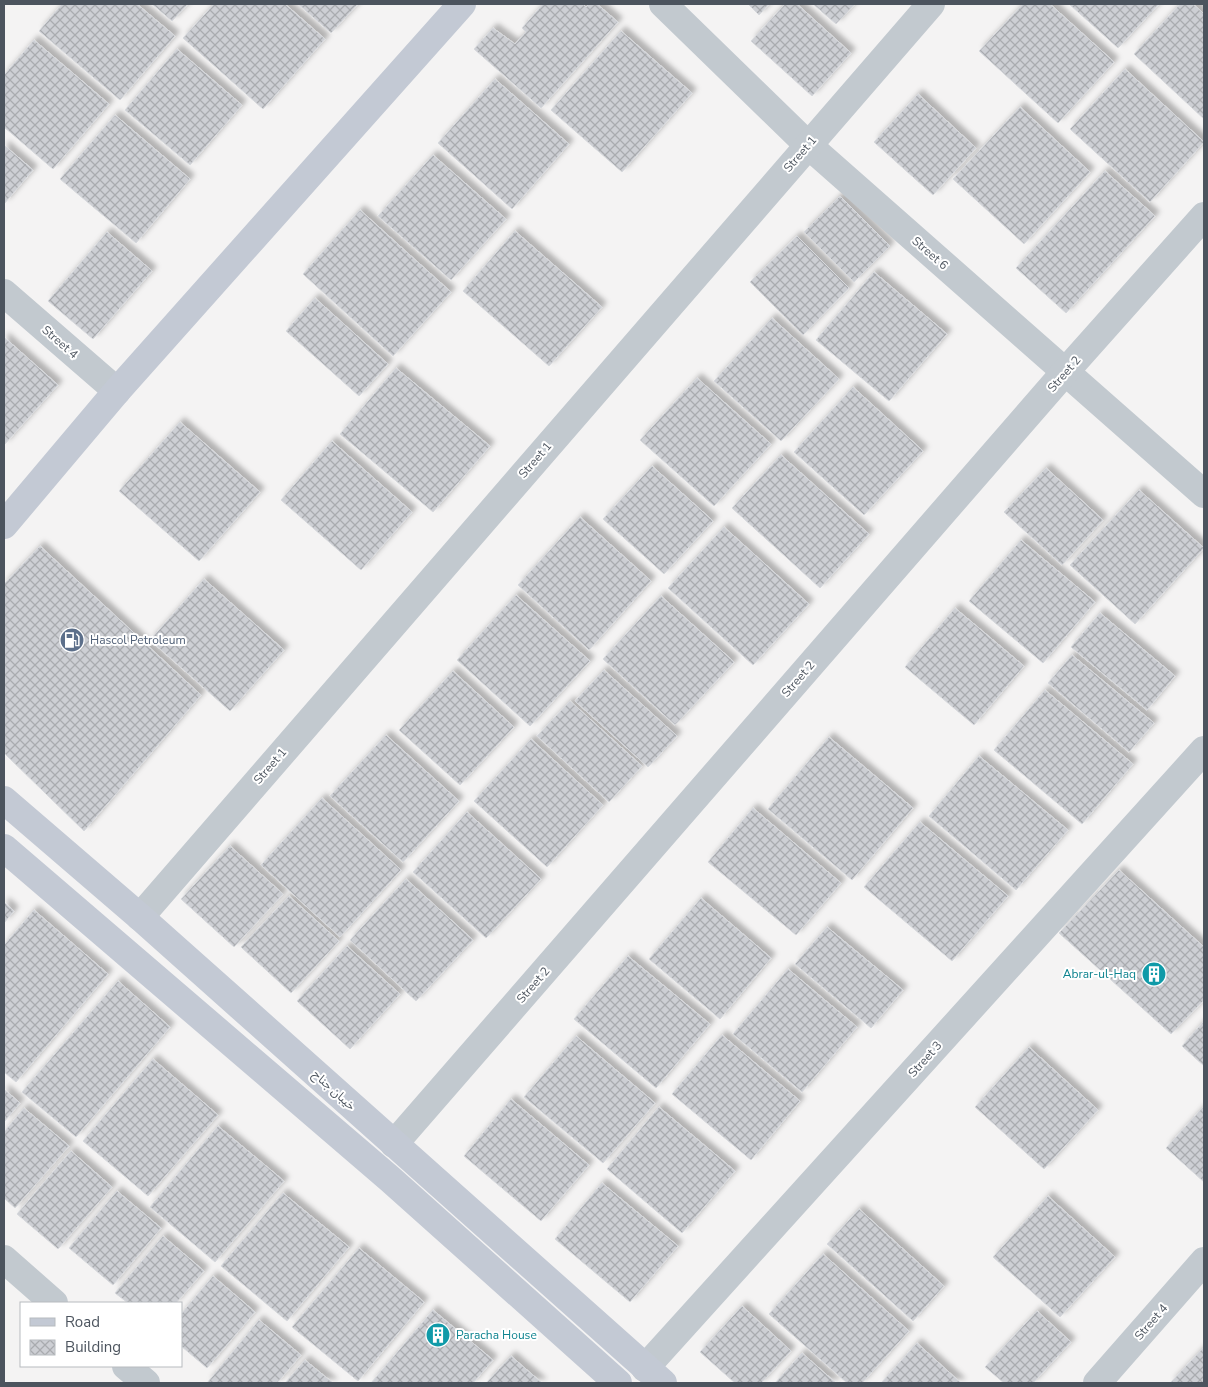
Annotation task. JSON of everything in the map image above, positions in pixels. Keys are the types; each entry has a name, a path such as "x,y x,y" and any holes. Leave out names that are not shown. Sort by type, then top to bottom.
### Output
{"main road":[{"path":"4,525 117,391 462,4"},
{"name":"خیبان جناح","path":"4,800 140,917 654,1376"},
{"path":"4,848 390,1179 618,1383"}],"street":[{"name":"Street 6","path":"663,4 808,145 1204,494"},
{"name":"Street 1","path":"140,917 931,4"},
{"name":"Street 2","path":"394,1144 1065,372 1204,216"},
{"name":"Street 4","path":"4,293 117,391"},
{"name":"Street 3","path":"654,1376 1204,750"},
{"path":"4,1259 53,1302"},
{"name":"Street 4","path":"1097,1383 1204,1262"},
{"path":"127,1367 146,1383"}],"building":[{"path":"62,4 137,4 175,36 120,100 39,31"},
{"path":"152,4 188,4 172,21"},
{"path":"214,4 285,4 325,39 263,109 183,38"},
{"path":"298,4 358,4 331,33"},
{"path":"543,4 583,4 586,7 589,4 597,4 618,22 541,108 474,49 493,28 515,44 526,32 522,28"},
{"path":"748,4 769,4 759,15"},
{"path":"785,4 797,4 851,53 812,96 751,41"},
{"path":"813,4 855,4 836,24"},
{"path":"1023,4 1050,4 1114,62 1058,123 979,51"},
{"path":"1069,4 1159,4 1118,48"},
{"path":"1180,4 1193,4 1204,14 1204,119 1134,54"},
{"path":"621,31 692,93 622,172 551,110"},
{"path":"34,40 109,104 53,169 4,127 4,75"},
{"path":"177,49 242,105 190,165 125,110"},
{"path":"1125,69 1204,142 1150,202 1070,129"},
{"path":"495,79 569,144 512,209 438,143"},
{"path":"918,94 976,148 933,195 874,142"},
{"path":"1020,107 1090,172 1024,244 953,179"},
{"path":"115,115 190,179 136,243 60,179"},
{"path":"4,145 33,170 4,204"},
{"path":"433,155 506,219 451,280 378,216"},
{"path":"1105,171 1155,216 1066,313 1016,268"},
{"path":"840,196 890,246 854,282 804,232"},
{"path":"360,210 451,292 393,356 303,274"},
{"path":"515,231 602,307 549,366 463,291"},
{"path":"107,232 152,271 93,339 48,301"},
{"path":"797,236 849,288 803,335 750,282"},
{"path":"874,272 947,334 889,401 816,340"},
{"path":"315,298 388,364 359,396 286,331"},
{"path":"772,318 839,379 781,441 714,381"},
{"path":"4,337 58,385 4,445"},
{"path":"396,368 490,446 433,512 340,434"},
{"path":"697,378 771,444 714,506 640,440"},
{"path":"853,387 923,451 864,515 794,452"},
{"path":"180,422 260,492 199,561 119,491"},
{"path":"332,441 412,512 361,570 281,500"},
{"path":"781,455 869,534 820,588 732,508"},
{"path":"652,466 713,521 664,574 603,519"},
{"path":"1046,468 1103,520 1062,565 1004,512"},
{"path":"1139,490 1204,548 1135,624 1070,565"},
{"path":"580,517 651,581 589,650 518,585"},
{"path":"724,527 809,604 753,665 668,588"},
{"path":"1021,540 1095,602 1043,663 969,601"},
{"name":"Hascol Petroleum","path":"40,546 201,695 84,831 4,753 4,584"},
{"path":"204,579 284,650 230,711 150,640"},
{"path":"516,595 590,661 530,726 457,660"},
{"path":"661,596 734,662 675,725 603,659"},
{"path":"955,608 1024,666 974,725 905,667"},
{"path":"1100,613 1175,676 1147,710 1071,647"},
{"path":"1072,655 1154,723 1129,752 1048,683"},
{"path":"604,670 677,736 648,767 575,701"},
{"path":"453,671 514,727 460,785 399,730"},
{"path":"1045,690 1133,764 1082,824 994,750"},
{"path":"570,701 642,766 609,802 537,736"},
{"path":"386,735 459,801 403,862 330,796"},
{"path":"829,737 913,808 852,880 768,809"},
{"path":"531,739 603,805 547,867 474,801"},
{"path":"979,756 1068,830 1016,890 929,816"},
{"path":"322,798 401,870 340,937 261,865"},
{"path":"753,808 841,883 796,935 708,862"},
{"path":"467,812 541,879 486,938 413,872"},
{"path":"920,822 1008,896 952,961 864,887"},
{"path":"230,846 283,894 234,947 181,899"},
{"name":"Abrar-ul-Haq","path":"1119,870 1204,947 1204,1000 1171,1034 1059,933"},
{"path":"406,879 473,940 416,1001 350,940"},
{"path":"289,896 339,941 291,993 241,947"},
{"path":"701,898 771,958 720,1019 649,959"},
{"path":"4,902 14,911 4,923"},
{"path":"34,910 108,974 16,1082 4,1072 4,945"},
{"path":"827,927 903,990 871,1028 795,964"},
{"path":"347,946 400,994 350,1049 297,1001"},
{"path":"628,956 710,1024 656,1088 574,1019"},
{"path":"788,969 857,1027 802,1092 733,1034"},
{"path":"118,981 170,1027 76,1137 22,1092"},
{"path":"1204,1021 1204,1066 1182,1046"},
{"path":"722,1035 800,1101 751,1160 672,1094"},
{"path":"576,1036 655,1103 603,1163 524,1097"},
{"path":"1029,1047 1098,1110 1044,1169 975,1107"},
{"path":"153,1059 218,1115 148,1196 83,1141"},
{"path":"4,1089 20,1103 4,1122"},
{"path":"511,1099 589,1165 541,1221 464,1156"},
{"path":"1204,1106 1204,1182 1166,1148"},
{"path":"659,1107 735,1171 682,1233 607,1169"},
{"path":"24,1108 69,1146 15,1208 4,1198 4,1132"},
{"path":"218,1126 284,1181 215,1262 150,1207"},
{"path":"71,1151 112,1187 58,1249 17,1214"},
{"path":"602,1183 678,1246 630,1302 555,1239"},
{"path":"117,1191 161,1228 113,1285 69,1248"},
{"path":"283,1193 349,1247 287,1321 221,1266"},
{"path":"1048,1196 1115,1257 1060,1317 993,1257"},
{"path":"859,1209 944,1286 913,1321 827,1244"},
{"path":"163,1236 204,1271 177,1302 127,1302 115,1293"},
{"path":"359,1248 424,1302 358,1381 292,1327"},
{"path":"823,1254 909,1331 862,1383 847,1383 769,1314"},
{"path":"213,1276 255,1312 207,1368 182,1347 182,1313"},
{"path":"742,1306 791,1351 761,1383 735,1383 700,1352"},
{"name":"Paracha House","path":"433,1310 493,1360 473,1383 371,1383"},
{"path":"1037,1311 1071,1342 1033,1383 1004,1383 985,1367"},
{"path":"259,1320 301,1355 277,1383 207,1383"},
{"path":"917,1343 961,1383 881,1383"},
{"path":"1204,1347 1204,1383 1170,1383"},
{"path":"802,1353 836,1383 775,1383"},
{"path":"511,1356 542,1383 486,1383"},
{"path":"305,1360 333,1383 285,1383"}],"place":[{"name":"Hascol Petroleum","path":"72,640"},
{"name":"Abrar-ul-Haq","path":"1154,974"},
{"name":"Paracha House","path":"438,1335"}]}
